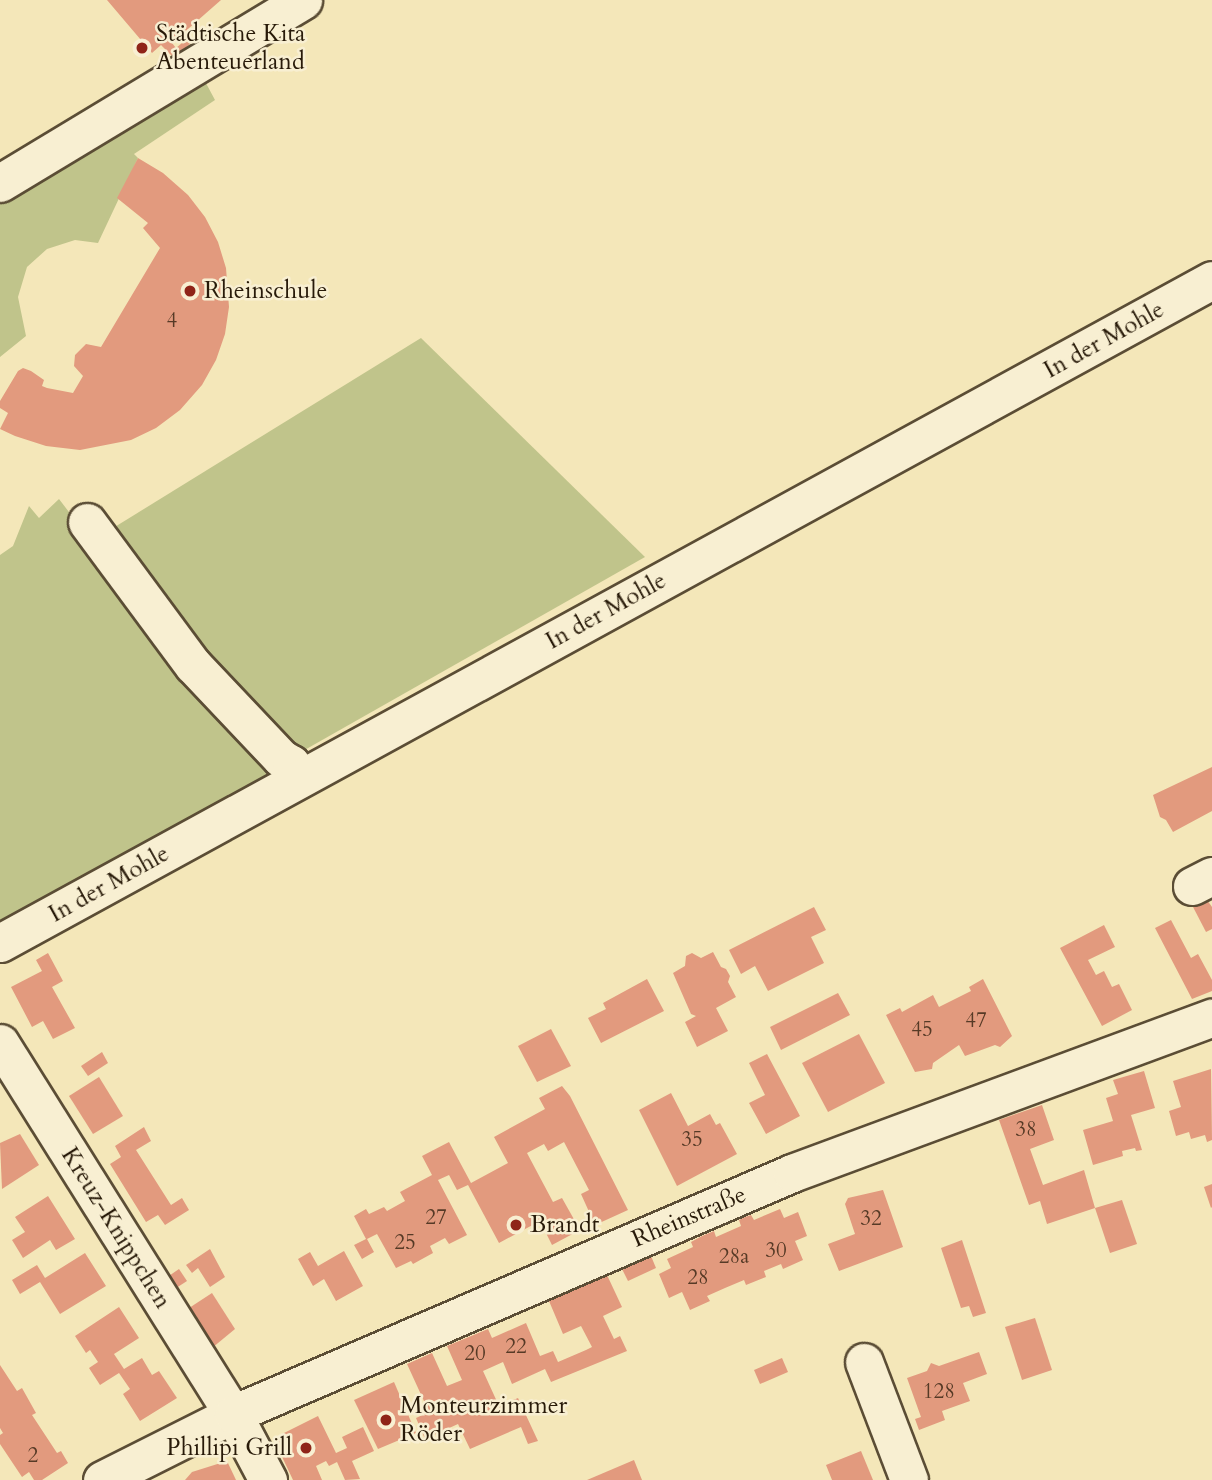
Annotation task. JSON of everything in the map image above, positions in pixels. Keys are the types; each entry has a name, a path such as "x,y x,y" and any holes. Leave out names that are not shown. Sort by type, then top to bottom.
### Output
{"street":[{"path":"0,183 303,0"},
{"name":"In der Mohle","path":"0,943 1212,280"},
{"path":"87,522 193,665 281,758 291,764 297,780"},
{"name":"Rheinstraße","path":"102,1480 233,1414 792,1173 1212,1018"},
{"name":"Kreuz-Knippchen","path":"0,1043 233,1414 268,1480"},
{"path":"864,1362 909,1480"}],"green space":[{"path":"200,72 215,100 134,154 138,158 98,243 75,240 47,249 27,267 18,297 26,336 0,357 0,197"},
{"path":"421,338 645,557 294,756 105,533"},
{"path":"59,499 189,669 281,768 0,929 0,555 13,546 29,506 39,518"}],"building":[{"path":"107,0 221,0 172,43 176,48 188,38 192,42 174,58 161,45 152,53"},
{"path":"138,158 163,173 188,195 205,217 218,242 226,268 229,307 225,334 216,360 202,385 180,410 156,428 131,440 80,450 46,446 0,429 8,413 0,408 0,401 18,371 23,368 44,380 42,386 73,393 83,376 74,366 75,355 86,344 101,347 160,248 143,228 148,223 117,198"},
{"path":"1212,767 1212,811 1173,832 1166,820 1160,817 1153,795"},
{"path":"1205,897 1212,907 1212,929 1206,932 1192,905"},
{"path":"814,907 826,930 811,937 824,963 768,991 755,966 741,974 729,950"},
{"path":"1171,920 1191,958 1198,954 1212,980 1212,991 1192,999 1155,928"},
{"path":"1104,925 1115,947 1088,960 1096,975 1104,971 1112,987 1119,984 1132,1010 1102,1026 1060,948"},
{"path":"713,952 721,967 726,969 730,976 728,982 736,997 716,1008 728,1031 697,1047 685,1022 696,1016 691,1014 673,973 685,966 686,956 692,953 701,958"},
{"path":"48,953 63,981 52,987 75,1028 53,1039 43,1021 32,1027 11,987 42,971 36,960"},
{"path":"647,979 664,1011 601,1043 588,1018 606,1009 603,1003"},
{"path":"983,979 1012,1036 1000,1047 995,1045 965,1056 959,1045 933,1063 932,1069 915,1072 886,1015 900,1008 902,1012 933,995 939,1007 971,991 969,987"},
{"path":"838,993 850,1015 781,1050 770,1027"},
{"path":"551,1029 571,1066 537,1082 518,1046"},
{"path":"859,1034 885,1083 828,1112 802,1063"},
{"path":"102,1052 108,1063 88,1076 81,1066"},
{"path":"767,1054 800,1116 766,1134 749,1103 765,1095 749,1063"},
{"path":"1211,1069 1212,1140 1207,1142 1205,1135 1191,1139 1189,1132 1176,1136 1169,1111 1181,1107 1173,1081"},
{"path":"1144,1071 1155,1108 1131,1115 1142,1150 1136,1151 1135,1148 1122,1151 1123,1156 1093,1165 1083,1130 1113,1121 1106,1098 1118,1094 1113,1080"},
{"path":"99,1077 123,1116 93,1134 69,1096"},
{"path":"562,1086 570,1096 628,1210 595,1225 581,1194 589,1190 564,1142 548,1151 544,1144 527,1153 553,1202 562,1198 580,1230 552,1245 540,1221 499,1243 468,1185 457,1190 449,1175 438,1180 467,1235 449,1244 445,1238 430,1246 433,1253 413,1264 411,1261 396,1268 377,1234 367,1239 374,1252 362,1259 354,1245 366,1239 354,1216 366,1209 369,1214 384,1207 387,1211 405,1201 400,1192 432,1175 422,1156 449,1142 471,1183 508,1163 494,1137 545,1109 539,1098"},
{"path":"671,1093 688,1126 710,1114 716,1125 720,1123 737,1154 677,1186 639,1110"},
{"path":"1042,1105 1054,1140 1030,1149 1043,1185 1084,1170 1095,1208 1047,1224 1040,1201 1029,1205 999,1120"},
{"path":"144,1127 151,1141 136,1150 171,1205 182,1198 189,1210 165,1225 158,1215 146,1222 110,1164 121,1157 115,1146"},
{"path":"20,1134 39,1165 2,1189 0,1143"},
{"path":"1212,1184 1212,1207 1211,1208 1204,1187"},
{"path":"883,1190 903,1247 839,1271 828,1244 855,1234 845,1204 848,1198"},
{"path":"48,1196 75,1239 56,1250 50,1240 23,1258 12,1240 25,1232 15,1217"},
{"path":"1122,1200 1137,1244 1110,1253 1095,1208"},
{"path":"780,1209 784,1218 798,1212 807,1236 795,1241 803,1260 783,1269 781,1264 764,1271 766,1277 746,1285 744,1280 725,1288 707,1296 710,1301 690,1310 682,1292 669,1298 659,1274 671,1268 667,1259 693,1247 691,1242 702,1236 714,1231 716,1237 741,1226 739,1220 745,1217 751,1215 754,1220"},
{"path":"962,1240 986,1313 973,1317 969,1306 961,1308 941,1248"},
{"path":"210,1249 225,1277 210,1287 198,1268 192,1273 186,1265"},
{"path":"344,1251 363,1286 336,1301 324,1279 313,1286 298,1259 310,1252 318,1266"},
{"path":"85,1253 106,1286 60,1314 40,1282 20,1294 12,1280 37,1265 45,1278"},
{"path":"651,1256 656,1268 628,1281 622,1269"},
{"path":"179,1269 187,1281 170,1292 163,1280"},
{"path":"607,1275 622,1307 603,1316 614,1339 620,1336 627,1351 551,1382 545,1369 512,1384 503,1362 483,1371 499,1406 518,1398 538,1441 528,1444 521,1427 470,1449 458,1424 425,1439 416,1418 429,1412 407,1364 432,1353 447,1386 462,1380 447,1346 488,1329 492,1338 526,1323 540,1356 553,1351 558,1362 586,1350 592,1347 581,1326 563,1334 549,1301"},
{"path":"212,1293 235,1329 212,1348 183,1312"},
{"path":"119,1307 139,1338 114,1354 124,1369 142,1358 152,1375 159,1371 177,1398 140,1421 123,1394 130,1389 119,1373 100,1385 89,1368 98,1362 90,1350 86,1353 75,1336"},
{"path":"1035,1318 1052,1370 1022,1380 1005,1327"},
{"path":"979,1352 987,1374 963,1383 970,1401 942,1411 945,1420 919,1430 915,1419 921,1417 907,1378 927,1371 931,1363 939,1366"},
{"path":"782,1358 788,1372 760,1384 754,1370"},
{"path":"0,1365 17,1391 22,1388 36,1413 32,1415 57,1453 61,1451 68,1463 42,1480 34,1480 29,1472 22,1477 0,1444 0,1435 3,1433 0,1428"},
{"path":"394,1382 416,1433 378,1449 354,1400"},
{"name":"Phillipi Grill","path":"318,1416 336,1453 347,1448 342,1437 363,1427 374,1451 352,1461 360,1479 345,1480 337,1462 329,1466 326,1461 316,1466 322,1480 293,1480 276,1444 280,1435"},
{"path":"861,1451 873,1480 832,1480 826,1465"},
{"path":"634,1460 642,1480 587,1480"},
{"path":"227,1461 236,1480 185,1480 192,1472"}],"place":[{"name":"Städtische Kita Abenteuerland","path":"142,48"},
{"name":"Rheinschule","path":"190,291"},
{"name":"Brandt","path":"516,1225"},
{"name":"Monteurzimmer Röder","path":"386,1420"},
{"name":"Phillipi Grill","path":"306,1448"}]}
